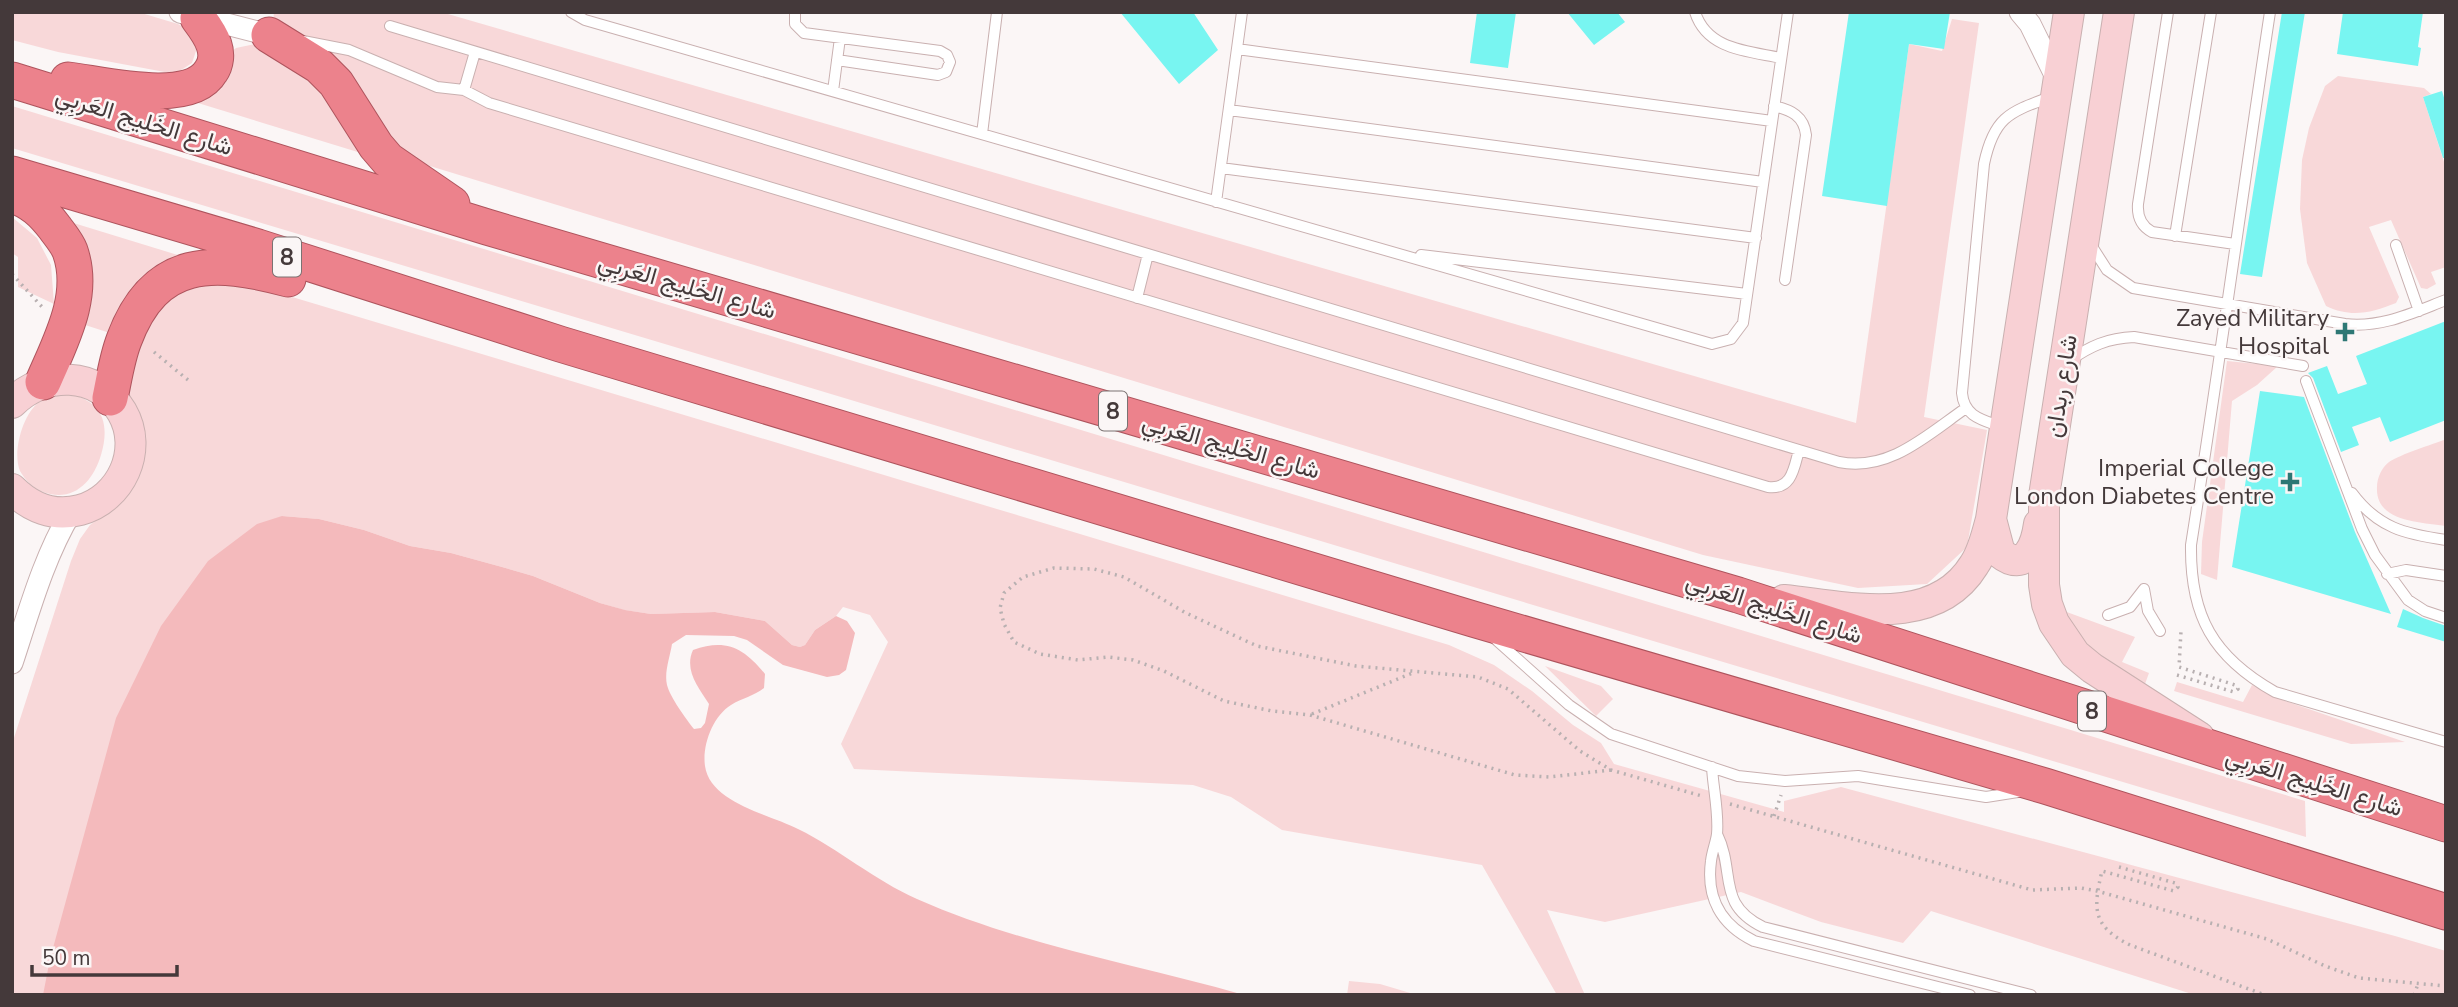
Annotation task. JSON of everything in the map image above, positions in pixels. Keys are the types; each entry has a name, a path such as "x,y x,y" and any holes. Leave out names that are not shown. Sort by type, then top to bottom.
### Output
{"highway":[{"path":"12,72 157,91 193,87 210,74 216,55 214,43 189,15"},
{"path":"269,35 319,66 336,83 376,146 388,160 487,228"},
{"name":"شارع الخَلِيج العَربِي","path":"12,80 487,228 1738,595 2446,824"},
{"name":"8","path":"12,174 258,247 560,344 1473,619 2045,786 2446,912"},
{"path":"12,195 37,208 52,225 69,249 73,267 72,305 67,323 23,393"},
{"path":"110,398 123,343 141,304 169,279 183,272 214,266 248,268 374,302 560,344"}],"main road":[{"name":"شارع ربدان","path":"1738,595 1883,610 1928,604 1948,594 1976,564 1991,519 2068,12"},
{"name":"شارع ربدان","path":"2119,12 2044,496 2047,604 2063,638 2075,654 2092,668 2229,755"},
{"path":"12,489 36,507 53,512 89,508 106,498 118,484 127,467 130,449 129,430 122,412 110,398 95,387 79,381 61,379 23,393"},
{"path":"1991,519 2000,553 2008,559 2021,559 2032,551 2036,542 2044,496"}],"street":[{"path":"2020,12 2030,24 2057,88"},
{"path":"189,15 269,35"},
{"path":"12,663 38,582 56,538 71,512"}],"lane":[{"path":"571,12 585,20 1712,344 1731,339 1743,323 1787,12"},
{"path":"796,12 795,24 800,31 940,51 947,55 950,62 947,72 938,75 837,60"},
{"path":"982,134 997,12"},
{"path":"1216,202 1242,12"},
{"path":"1695,12 1702,27 1726,46 1781,58"},
{"path":"2168,12 2139,219 2147,229 2175,236 2235,244"},
{"path":"2175,236 2211,12"},
{"path":"2270,12 2226,303 2222,352 2190,545 2190,575 2196,605 2220,650 2250,678 2275,692 2446,742"},
{"path":"390,26 1856,465 1877,462 1898,454 1965,408"},
{"path":"269,35 339,47 437,87 464,90 489,103 1768,488 1787,483 1799,450"},
{"path":"833,91 840,38"},
{"path":"1237,49 1772,121"},
{"path":"464,90 475,52"},
{"path":"2005,428 1976,418 1965,408 1962,393 1989,142 1997,125 2012,113 2057,88"},
{"path":"1774,106 1786,109 1798,117 1803,122 1806,135 1784,280"},
{"path":"1229,110 1763,182"},
{"path":"1221,168 1756,237"},
{"path":"2086,229 2097,258 2119,281 2133,288 2345,324 2367,325 2390,322 2446,300"},
{"path":"2396,245 2418,311"},
{"path":"1390,252 1747,294"},
{"path":"1137,298 1149,254"},
{"path":"2064,365 2097,344 2115,338 2134,337 2303,366"},
{"path":"2306,381 2362,530 2401,593 2415,606 2446,618"},
{"path":"2346,484 2362,505 2387,525 2407,534 2446,540"},
{"path":"2388,574 2406,570 2446,576"},
{"path":"2108,615 2130,607 2144,589 2148,611 2160,631"},
{"path":"1473,619 1569,705 1611,734 1738,776 1785,781 1865,776 1986,797 2007,796 2045,786"},
{"path":"1712,767 1717,834 1723,849 1730,892 1734,904 1754,922 1763,927 2031,995"},
{"path":"1717,834 1710,862 1710,890 1719,912 1744,936 1754,941 1970,995"}],"path":[{"path":"12,274 46,311"},
{"path":"154,352 188,380"},
{"path":"1611,770 1549,778 1515,775 1310,715 1272,711 1224,701 1164,671 1133,660 1108,657 1078,660 1040,654 1014,642 1004,624 1000,608 1004,593 1023,577 1054,568 1094,569 1124,577 1186,613 1257,646 1356,666 1478,677 1508,689 1580,751 1611,770 2032,890 2081,888 2097,891 2267,939 2325,966 2359,978 2446,986"},
{"path":"2177,675 2234,692 2238,689 2235,685 2179,667 2181,631"},
{"path":"1310,715 1415,672"},
{"path":"1774,816 1785,781"},
{"path":"2119,867 2175,883 2178,889 2174,891 2102,871 2097,891 2096,913 2110,935 2130,945 2265,995"},
{"path":"2414,995 2418,983"}],"shaded area":[{"path":"12,12 138,12 185,28 195,40 197,48 192,63 178,72 170,73 58,52 12,40"},
{"path":"274,12 441,12 1856,423 1909,44 1942,51 1952,19 1979,23 1924,417 1987,430 1967,547 1927,584 1858,588 1703,555 420,163 388,139 356,84 329,52 273,22"},
{"path":"255,44 297,59 374,157 175,96 236,48"},
{"path":"2338,76 2424,88 2431,94 2423,97 2446,168 2446,267 2431,272 2436,284 2427,289 2421,288 2391,220 2369,227 2399,297 2396,303 2361,313 2344,312 2326,306 2307,263 2300,209 2302,160 2309,128 2325,86"},
{"path":"12,106 2305,801 2306,837 12,148"},
{"path":"12,217 37,238 51,265 54,304 18,287 18,257 12,253"},
{"path":"67,221 181,256 113,334 79,323"},
{"path":"196,279 239,281 1449,645 1494,665 1532,691 1573,725 1601,743 1614,764 1784,812 1784,801 1841,787 2446,951 2446,995 2195,995 1931,911 1903,943 1821,922 1741,892 1605,922 1547,910 1585,995 1557,995 1482,865 1282,830 1231,797 1193,785 854,769 841,744 888,642 870,615 843,607 836,616 815,630 805,645 800,647 792,645 765,621 715,612 651,614 624,610 502,567 451,553 410,546 364,530 319,519 282,516 69,995 12,995 12,744 71,561 80,539 90,525 106,513 136,415 127,390 135,329"},
{"path":"2227,361 2278,366 2257,385 2232,401 2217,580 2201,574 2202,542"},
{"path":"64,393 87,400 95,406 103,422 104,443 93,474 87,481 72,492 54,495 43,492 30,483 20,471 17,454 20,434 33,408 45,399"},
{"path":"2446,439 2446,526 2412,521 2391,514 2378,499 2377,484 2386,464"},
{"path":"282,516 319,519 364,530 410,546 451,553 533,576 600,603 625,610 651,614 715,612 765,621 792,645 800,647 805,645 815,630 836,616 847,621 855,633 846,670 839,675 827,677 783,665 747,640 734,636 686,635 672,644 667,685 694,729 701,728 705,723 709,704 691,671 693,650 715,645 734,648 750,658 765,674 764,688 725,710 710,732 705,749 705,766 709,779 718,789 743,806 813,837 901,891 956,915 1037,941 1244,995 43,995 50,959 116,718 161,626 208,561 257,524"},
{"path":"2064,611 2135,637 2122,662 2149,673 2145,684 2120,674 2085,649"},
{"path":"1545,666 1601,686 1613,699 1596,716"},
{"path":"2177,682 2243,702 2252,685 2285,701 2405,742 2351,744 2174,691"},
{"path":"1349,981 1380,984 1417,995 1347,995"}],"building":[{"path":"1120,12 1193,12 1218,50 1179,84"},
{"path":"1477,12 1516,12 1508,68 1470,63"},
{"path":"1567,12 1617,12 1625,22 1594,45"},
{"path":"1849,12 1950,12 1944,49 1909,44 1887,206 1822,196"},
{"path":"2282,12 2305,12 2262,277 2240,274"},
{"path":"2343,12 2423,12 2418,66 2337,54"},
{"path":"2442,91 2446,104 2446,158 2443,158 2423,97"},
{"path":"2446,321 2446,420 2390,442 2380,417 2352,427 2359,445 2341,452 2313,378 2308,373 2327,366 2338,394 2367,384 2356,356"},
{"name":"Imperial College London Diabetes Centre","path":"2260,391 2304,397 2355,532 2391,614 2232,567"},
{"path":"2403,609 2446,626 2446,642 2397,627"}],"place":[{"name":"Zayed Military Hospital","path":"2345,332"},
{"name":"Imperial College London Diabetes Centre","path":"2290,482"}]}
